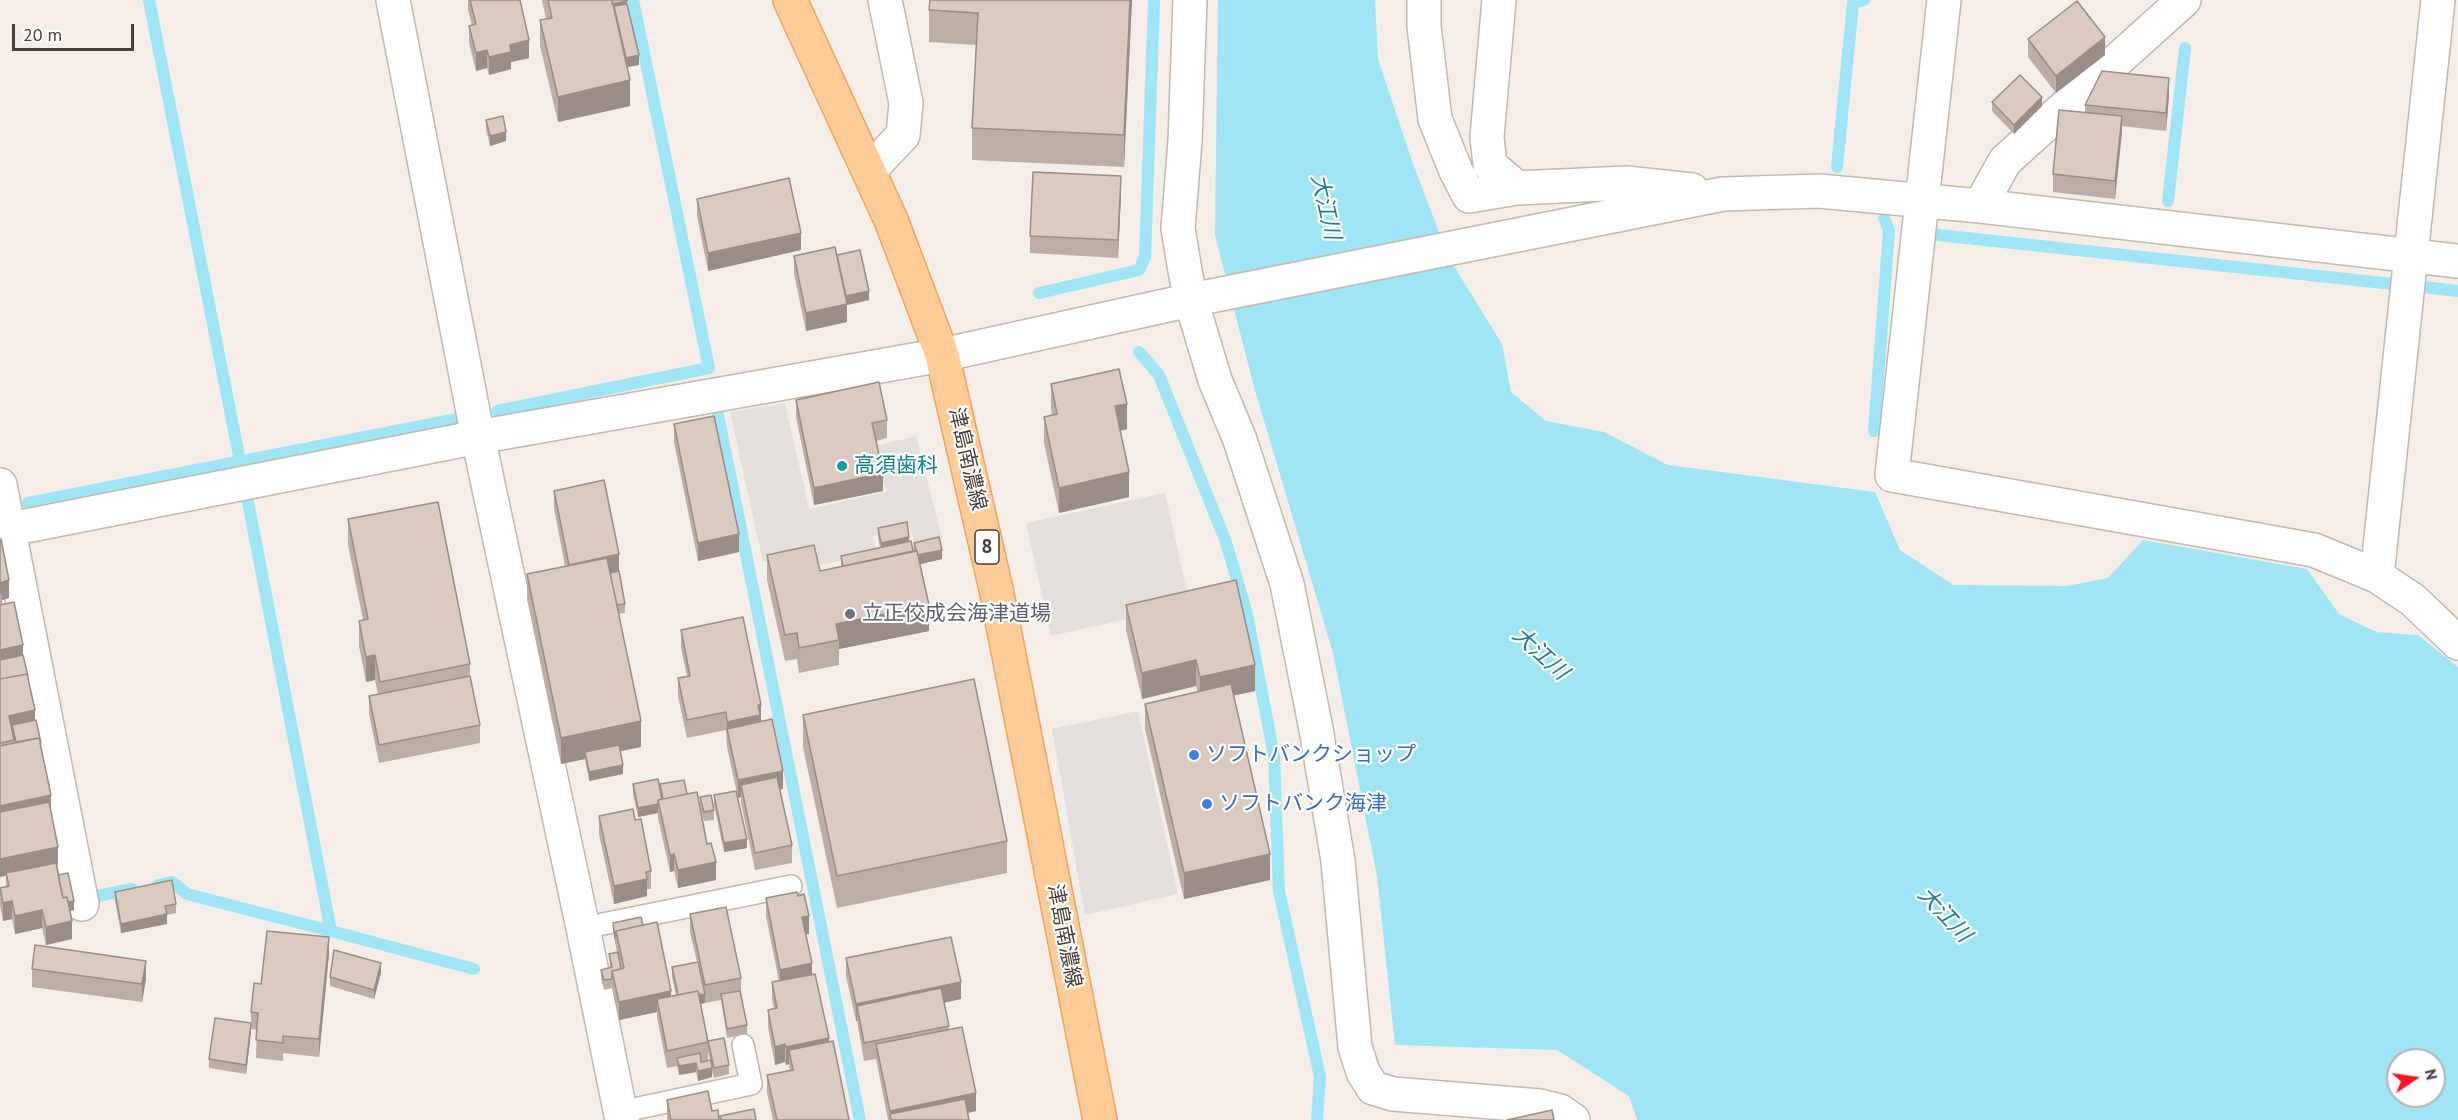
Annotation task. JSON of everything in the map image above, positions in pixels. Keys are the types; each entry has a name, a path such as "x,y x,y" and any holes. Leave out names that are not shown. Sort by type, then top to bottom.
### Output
{"main road":[{"name":"津島南濃線","path":"790,0 891,220 942,355 994,579 1100,1120"}],"street":[{"path":"393,0 478,437 621,1116"},
{"path":"869,171 903,135 906,103 885,0"},
{"path":"1190,0 1185,141 1178,228 1200,299 1215,380 1240,440 1287,584 1316,729 1338,861 1355,1047 1363,1072 1373,1088 1393,1095 1540,1106 1560,1111 1573,1120"},
{"path":"1424,0 1424,26 1435,119 1469,196 1517,188 1626,183 1724,194 1819,191 1980,206 2458,261"},
{"path":"1499,0 1487,137 1490,165 1517,188"},
{"path":"1944,0 1892,475 2314,550 2377,576 2414,600 2458,643"},
{"path":"1980,206 2005,161 2184,0"},
{"path":"2377,576 2442,3"},
{"path":"4,530 478,437 942,355 1200,299 1724,194"},
{"path":"0,485 4,530 82,904"}],"lane":[{"path":"583,928 791,886"},
{"path":"621,1116 751,1084 743,1045"}],"shaded area":[{"path":"785,403 809,509 886,492 875,446 916,436 942,538 915,544 910,528 873,536 877,553 811,567 807,552 763,562 730,412"},
{"path":"1165,493 1190,605 1051,636 1026,523"},
{"path":"1138,711 1178,894 1085,915 1052,729"}],"water":[{"name":"大江川","path":"1218,0 1375,0 1378,59 1412,161 1449,258 1502,344 1511,392 1546,421 1604,432 1668,465 1875,492 1900,550 1953,585 2067,586 2108,578 2143,540 2307,569 2339,614 2376,632 2418,635 2458,667 2458,1120 1637,1120 1629,1096 1557,1050 1395,1045 1377,876 1333,653 1254,387 1215,235"}],"building":[{"path":"470,0 520,0 529,40 510,45 511,52 489,57 487,50 476,53 469,26 476,24"},
{"path":"548,0 612,0 630,80 558,97 540,20 552,18"},
{"path":"612,0 627,0 627,1 612,4"},
{"path":"930,0 1130,0 1124,135 972,128 978,13 929,10"},
{"path":"2077,1 2105,37 2056,76 2028,39"},
{"path":"627,4 639,55 626,58 614,6"},
{"path":"2102,71 2169,78 2166,113 2085,105"},
{"path":"2020,75 2042,97 2014,125 1992,102"},
{"path":"2059,110 2122,116 2115,181 2053,174"},
{"path":"503,116 506,132 490,136 486,120"},
{"path":"1033,172 1121,176 1118,240 1030,236"},
{"path":"789,178 801,233 708,253 697,199"},
{"path":"835,247 847,304 806,313 794,256"},
{"path":"860,250 869,291 846,296 837,255"},
{"path":"1119,369 1127,404 1115,406 1129,472 1059,488 1044,417 1057,414 1051,384"},
{"name":"高須歯科","path":"879,382 887,420 872,423 883,473 814,488 796,400"},
{"path":"714,416 739,534 698,543 674,424"},
{"path":"604,480 619,554 569,565 554,491"},
{"path":"438,502 470,664 380,682 375,655 366,657 359,621 368,619 348,519"},
{"path":"907,522 909,537 881,543 878,528"},
{"path":"939,537 942,550 918,555 914,543"},
{"path":"0,539 9,580 0,583"},
{"path":"911,541 913,551 843,566 841,556"},
{"name":"立正佼成会海津道場","path":"814,545 820,571 917,551 929,605 836,624 839,640 799,648 797,633 785,635 767,555"},
{"path":"607,558 641,721 561,738 527,574"},
{"path":"619,571 625,604 617,605 610,573"},
{"path":"1236,580 1255,665 1200,677 1196,660 1142,673 1126,605"},
{"path":"14,602 23,645 0,650 0,605"},
{"path":"743,617 761,705 758,705 760,715 727,722 726,712 687,720 678,678 690,676 681,630"},
{"path":"23,655 28,676 27,674 0,679 0,660"},
{"path":"27,674 35,710 9,716 14,740 0,743 0,679"},
{"path":"470,676 480,725 379,745 369,696"},
{"path":"974,679 1007,841 837,876 803,715"},
{"name":"ソフトバンク海津","path":"1231,684 1270,854 1184,873 1145,704"},
{"path":"772,719 783,771 738,780 727,729"},
{"path":"36,720 41,743 39,738 16,742 12,725"},
{"path":"39,738 51,795 0,806 0,746"},
{"path":"619,745 623,765 589,772 585,752"},
{"path":"777,777 792,845 755,853 741,785"},
{"path":"658,779 662,799 658,800 658,804 638,808 633,784"},
{"path":"684,780 687,794 663,799 660,784"},
{"path":"736,791 747,839 724,843 714,795"},
{"path":"697,792 707,844 711,843 716,862 678,870 674,854 670,855 658,800"},
{"path":"711,795 714,810 704,812 700,797"},
{"path":"49,802 58,847 0,859 0,812"},
{"path":"633,809 635,820 641,819 651,871 646,872 647,879 614,886 599,816"},
{"path":"56,863 63,898 67,897 72,921 46,927 42,910 15,916 12,901 3,903 0,888 9,886 6,873"},
{"path":"68,873 74,901 68,902 67,897 63,898 58,875"},
{"path":"172,880 176,904 165,906 167,914 121,924 115,892"},
{"path":"797,892 798,896 804,894 809,916 802,917 812,963 780,970 766,898"},
{"path":"726,907 741,978 705,985 690,914"},
{"path":"641,917 643,925 616,931 615,938 613,923"},
{"path":"657,922 671,991 619,1002 612,971 624,968 616,931"},
{"path":"267,931 329,937 319,1039 283,1036 283,1043 256,1040 258,1013 251,1012 254,983 261,984"},
{"path":"951,937 961,982 856,1004 846,958"},
{"path":"35,945 146,961 142,984 32,969"},
{"path":"334,950 381,963 374,990 330,977"},
{"path":"618,952 621,969 612,971 612,979 604,980 601,970 612,967 609,954"},
{"path":"698,962 705,994 699,995 698,991 678,995 672,967"},
{"path":"815,974 829,1038 786,1047 785,1044 775,1047 768,1010 777,1008 772,982"},
{"path":"941,988 949,1026 864,1043 857,1006"},
{"path":"698,991 708,1042 667,1051 657,999"},
{"path":"740,991 747,1025 727,1029 721,994"},
{"path":"215,1018 251,1023 246,1065 209,1059"},
{"path":"962,1027 976,1093 890,1111 876,1044"},
{"path":"724,1038 729,1065 714,1068 708,1041"},
{"path":"833,1041 849,1120 777,1120 767,1075 793,1070 789,1050"},
{"path":"700,1053 701,1062 711,1060 712,1068 698,1071 696,1063 679,1066 677,1058"},
{"path":"708,1091 712,1111 718,1110 719,1120 671,1120 667,1100"},
{"path":"965,1099 969,1120 891,1120 890,1114"},
{"path":"754,1109 756,1120 721,1120 720,1116"},
{"path":"1552,1110 1554,1120 1507,1120"}],"waterway":[{"path":"149,0 240,461"},
{"path":"497,411 709,368 633,0"},
{"path":"1039,293 1139,270 1145,257 1154,0"},
{"path":"1837,167 1853,3 1864,0"},
{"path":"2168,201 2185,48"},
{"path":"1874,431 1889,230 1884,218"},
{"path":"1929,234 2393,284"},
{"path":"2424,287 2458,291"},
{"path":"1139,352 1159,375 1226,542 1247,614 1274,756 1279,891 1320,1077 1317,1120"},
{"path":"717,410 860,1120"},
{"path":"28,503 457,419"},
{"path":"248,502 331,931 474,969"},
{"path":"158,885 172,882 187,894 331,931"},
{"path":"98,896 132,889"}],"place":[{"name":"高須歯科","path":"842,466"},
{"name":"立正佼成会海津道場","path":"850,614"},
{"name":"ソフトバンクショップ","path":"1194,755"},
{"name":"ソフトバンク海津","path":"1207,804"}]}
